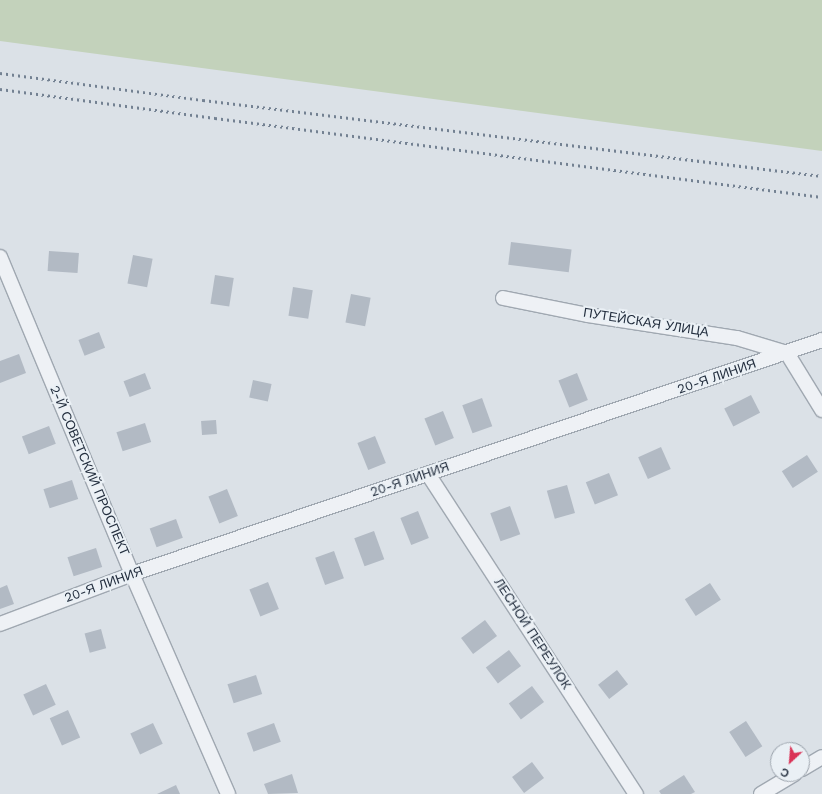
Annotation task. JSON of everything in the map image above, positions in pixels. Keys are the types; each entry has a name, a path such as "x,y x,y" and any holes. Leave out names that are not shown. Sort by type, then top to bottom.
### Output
{"street":[{"name":"2-Й СОВЕТСКИЙ ПРОСПЕКТ","path":"0,257 132,574 228,794"},
{"name":"ПУТЕЙСКАЯ УЛИЦА","path":"503,298 588,315 737,338 787,353"},
{"name":"20-Я ЛИНИЯ","path":"0,624 132,574 822,340"},
{"path":"787,353 822,410"},
{"name":"ЛЕСНОЙ ПЕРЕУЛОК","path":"428,474 636,794"},
{"path":"810,764 822,757"},
{"path":"761,794 781,782"}],"green space":[{"path":"0,0 822,0 822,151 0,41"}],"building":[{"path":"511,242 572,249 569,272 508,265"},
{"path":"49,251 79,253 78,273 48,271"},
{"path":"133,255 153,259 147,287 127,283"},
{"path":"215,275 234,278 229,307 210,304"},
{"path":"293,287 313,290 308,319 288,316"},
{"path":"351,294 371,298 365,326 345,322"},
{"path":"99,332 105,348 85,356 78,340"},
{"path":"19,354 26,373 0,383 0,361"},
{"path":"145,373 151,389 130,397 124,381"},
{"path":"577,373 588,400 569,407 558,380"},
{"path":"253,380 272,384 268,402 249,398"},
{"path":"751,395 760,413 733,426 724,409"},
{"path":"482,398 492,426 473,433 462,405"},
{"path":"443,411 454,438 435,445 424,418"},
{"path":"216,420 217,434 202,435 201,421"},
{"path":"145,423 151,442 123,451 116,432"},
{"path":"49,426 56,444 29,454 22,436"},
{"path":"375,436 386,463 368,470 357,443"},
{"path":"661,447 671,469 648,479 638,457"},
{"path":"807,455 818,472 793,488 782,471"},
{"path":"609,473 618,495 595,505 586,482"},
{"path":"72,480 78,499 50,508 43,489"},
{"path":"567,485 575,513 555,519 547,491"},
{"path":"227,489 238,516 219,523 208,496"},
{"path":"510,506 520,534 501,541 490,513"},
{"path":"418,511 429,538 411,545 400,518"},
{"path":"176,519 183,538 157,547 150,529"},
{"path":"374,531 384,559 365,566 354,538"},
{"path":"96,548 102,567 74,576 67,557"},
{"path":"334,551 344,578 325,585 315,558"},
{"path":"268,582 279,609 260,616 249,589"},
{"path":"710,583 721,600 696,616 685,599"},
{"path":"7,585 14,604 0,609 0,588"},
{"path":"485,620 497,636 473,654 461,638"},
{"path":"101,629 106,648 90,653 85,633"},
{"path":"509,650 521,666 498,683 486,667"},
{"path":"617,670 628,684 609,699 598,685"},
{"path":"256,675 262,694 234,703 227,684"},
{"path":"46,684 56,705 33,715 23,695"},
{"path":"532,686 544,702 521,719 509,703"},
{"path":"68,710 80,737 62,746 50,718"},
{"path":"746,721 762,746 746,757 729,732"},
{"path":"153,723 163,744 140,754 130,734"},
{"path":"274,723 281,742 254,752 247,733"},
{"path":"532,762 544,778 524,793 512,777"},
{"path":"292,774 298,793 268,794 264,784"},
{"path":"684,775 695,792 691,794 661,794 659,791"},
{"path":"176,785 180,794 157,794"}],"railway":[{"path":"0,73 203,100 822,176"},
{"path":"0,89 822,197"}]}
